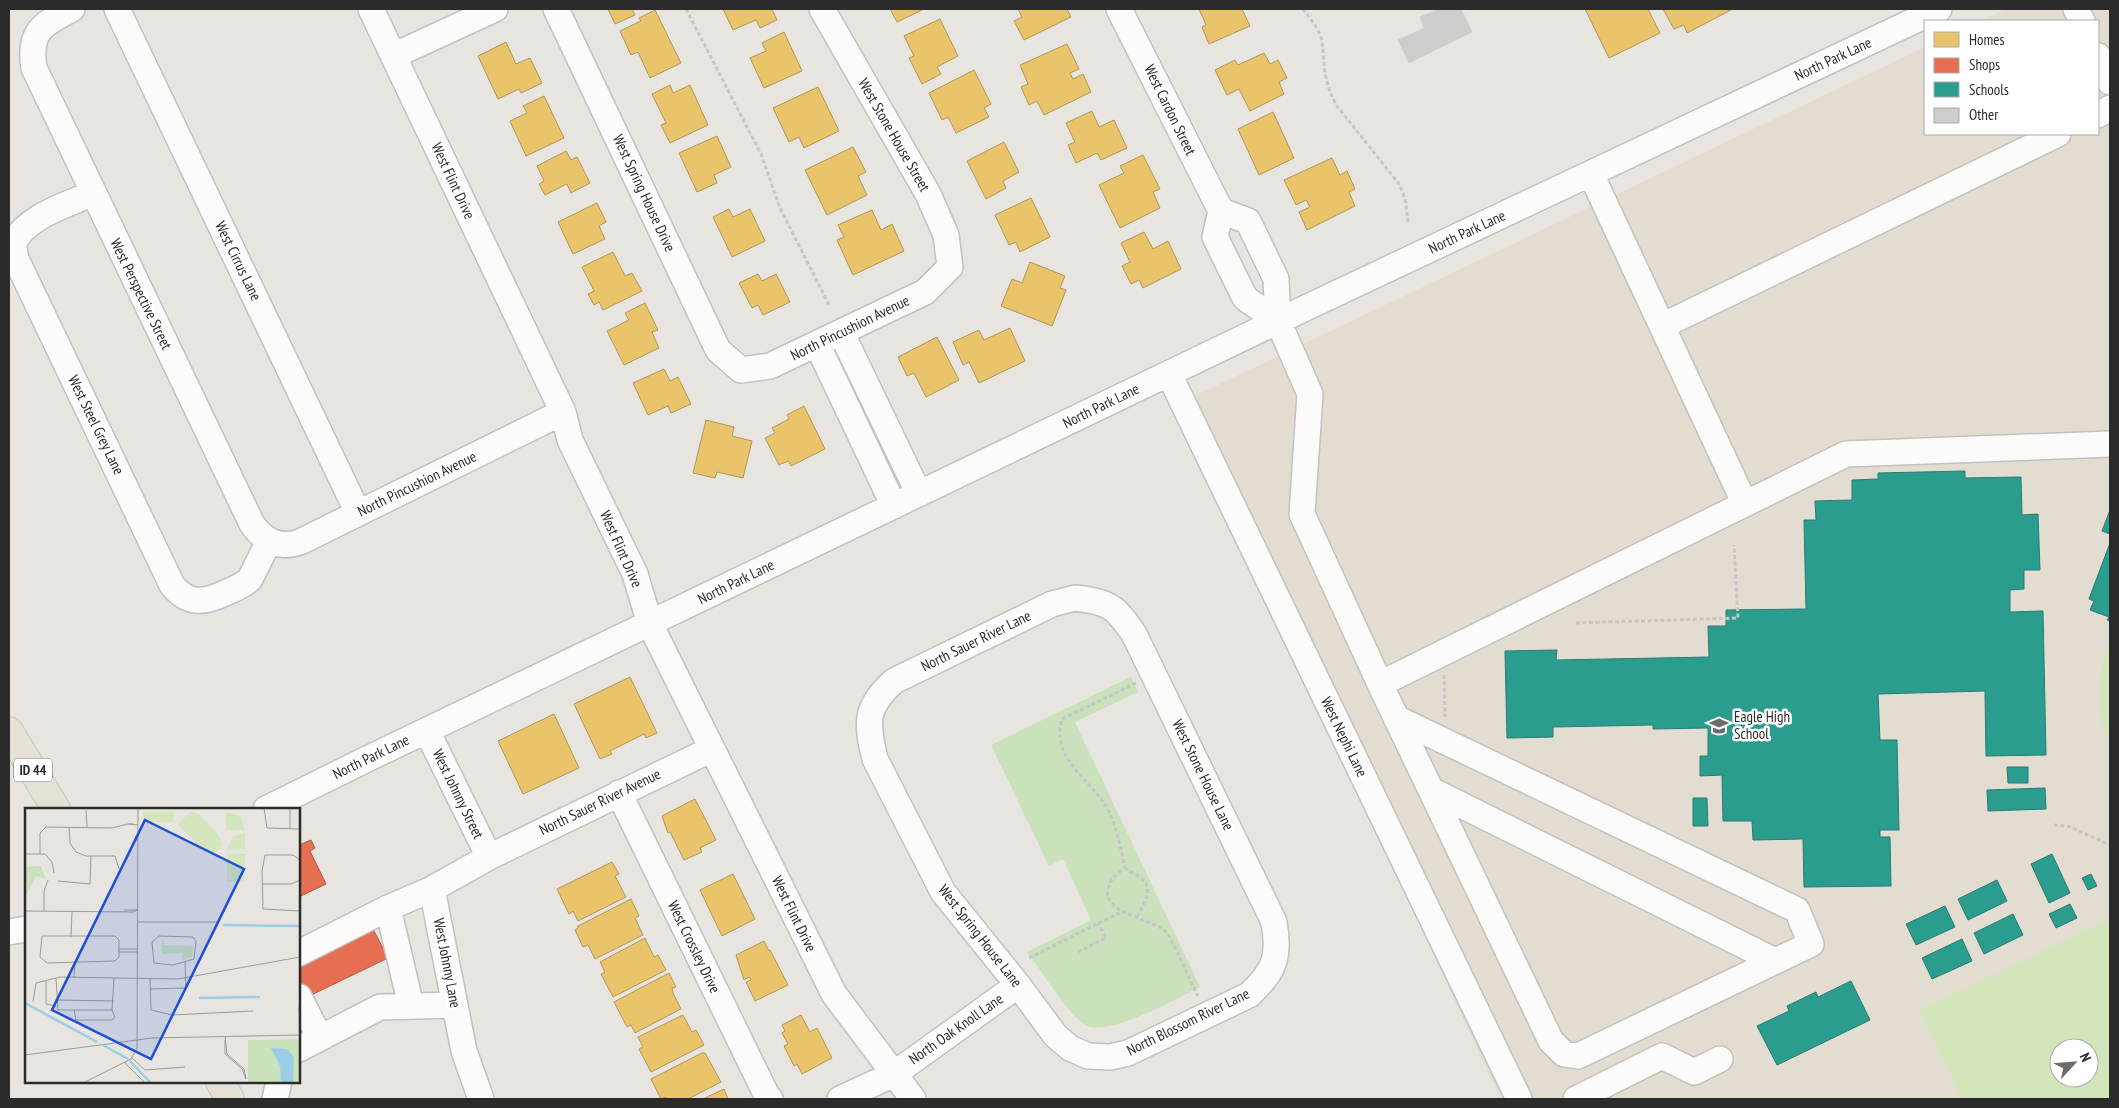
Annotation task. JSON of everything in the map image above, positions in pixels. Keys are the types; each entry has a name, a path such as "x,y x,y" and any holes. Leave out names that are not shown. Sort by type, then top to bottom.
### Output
{"main road":[{"name":"ID 44","path":"9,731 55,808"},
{"path":"221,1083 230,1099"}],"street":[{"name":"West Cirrus Lane","path":"117,9 358,513"},
{"name":"West Flint Drive","path":"371,9 563,412 570,440 635,574 650,624 712,749 834,994 913,1099"},
{"path":"393,56 495,9"},
{"name":"West Spring House Drive","path":"556,9 718,350 741,370"},
{"name":"West Stone House Street","path":"822,9 928,194 946,235 950,267"},
{"name":"West Cardon Street","path":"1119,9 1221,211"},
{"name":"North Park Lane","path":"268,808 426,730 650,624 1278,320 1939,9"},
{"name":"West Perspective Street","path":"59,12 41,27 34,38 31,53 34,68 252,524 259,535 269,541"},
{"path":"2099,58 2110,82"},
{"path":"1662,326 2056,135"},
{"path":"1591,174 1745,504"},
{"name":"West Steel Grey Lane","path":"93,193 30,222 13,243 16,259 172,585 189,600 204,602 212,599 244,584 254,573 269,541"},
{"path":"1278,320 1245,298 1215,237 1221,211 1248,222 1276,279 1278,320 1310,394 1302,514 1396,718 1552,1041 1564,1054 1578,1056 1811,944 1797,910 1396,718"},
{"name":"North Pincushion Avenue","path":"741,370 770,366 924,292 950,267"},
{"path":"841,332 919,494"},
{"path":"816,344 894,506"},
{"name":"West Nephi Lane","path":"1169,374 1519,1099"},
{"name":"North Pincushion Avenue","path":"269,541 290,545 563,412"},
{"path":"1380,684 1846,454 2110,444"},
{"name":"North Sauer River Lane","path":"870,713 880,693 894,681 1052,604 1075,598 1099,601"},
{"name":"West Stone House Lane","path":"1099,601 1121,614 1134,634 1274,922 1278,945 1274,964"},
{"name":"West Spring House Lane","path":"870,713 870,737 875,758 943,892 1018,985 1055,1035 1070,1048 1088,1056"},
{"name":"West Johnny Street","path":"426,730 489,857"},
{"name":"North Sauer River Avenue","path":"489,857 712,749"},
{"path":"1431,790 1775,961"},
{"name":"West Crossley Drive","path":"619,793 770,1099"},
{"path":"300,952 432,888 489,857"},
{"name":"West Johnny Lane","path":"432,888 464,1051 480,1099"},
{"path":"388,908 411,1006"},
{"path":"9,932 25,929"},
{"name":"North Blossom River Lane","path":"1088,1056 1110,1057 1128,1053 1249,995 1264,981 1274,964"},
{"name":"North Oak Knoll Lane","path":"894,1074 1018,985"},
{"path":"300,1002 309,1044 380,1007 455,1004"},
{"path":"1576,1099 1662,1056 1694,1072 1720,1059"},
{"path":"840,1099 894,1074"},
{"path":"275,1099 278,1083"}],"path":[{"path":"686,9 761,154 780,208 829,305"},
{"path":"1303,9 1317,28 1322,40 1324,74 1330,92 1337,106 1399,184 1405,198 1408,222"},
{"path":"1576,623 1738,618 1734,545"},
{"path":"1444,669 1445,717"},
{"path":"1137,917 1148,896 1148,888 1140,876 1130,873 1125,867 1114,823 1106,807 1064,753 1060,727 1062,719 1144,679"},
{"path":"2054,825 2068,826 2110,845"},
{"path":"1125,867 1111,881 1110,902 1121,912 1152,922 1166,932 1199,999"},
{"path":"1029,958 1121,912"},
{"path":"1078,952 1106,938 1098,923"}],"shaded area":[{"name":"Eagle High School","path":"2006,9 2110,9 2110,1099 1500,1099 1180,403 1924,47 1924,135 2099,135 2099,20 1982,20"}],"green space":[{"path":"2110,640 2110,742 2104,730 2101,717 2099,691 2102,665"},
{"path":"1131,677 1138,692 1075,722 1200,987 1125,1022 1095,1028 1085,1025 1078,1020 1027,952 1091,920 1063,859 1049,866 991,745"},
{"path":"2110,918 2110,1099 1962,1099 1919,1011"}],"building: Homes":[{"path":"608,9 632,9 635,15 615,24"},
{"path":"723,9 772,9 777,20 760,28 756,20 733,30"},
{"path":"890,9 924,9 897,22"},
{"path":"1018,9 1067,9 1071,17 1024,40 1014,21 1022,17"},
{"path":"1199,9 1242,9 1250,26 1209,44 1202,27 1206,25"},
{"path":"1585,9 1648,9 1660,33 1609,58"},
{"path":"1663,9 1731,10 1687,33 1684,25 1674,29"},
{"path":"655,10 681,63 650,78 638,52 631,55 620,31 641,21 639,18"},
{"path":"940,19 958,56 937,67 941,74 922,84 909,58 914,56 904,36"},
{"path":"784,32 802,71 764,88 750,58 766,51 762,43"},
{"path":"506,42 516,64 530,58 542,83 521,93 519,89 498,99 478,56"},
{"path":"1067,44 1079,69 1070,73 1073,79 1083,74 1091,92 1044,115 1037,101 1029,105 1021,87 1028,84 1020,65"},
{"path":"1264,53 1270,64 1278,60 1287,78 1279,82 1284,94 1250,111 1239,89 1227,95 1215,70 1235,60 1238,65"},
{"path":"974,70 991,104 984,108 989,117 956,133 948,117 942,120 929,93"},
{"path":"670,85 673,93 690,85 708,125 670,143 661,125 666,123 652,94"},
{"path":"818,87 839,131 804,148 799,137 789,142 773,108"},
{"path":"544,96 564,138 526,156 510,121 527,113 523,106"},
{"path":"1092,111 1099,127 1114,120 1127,148 1101,160 1097,153 1076,163 1068,145 1075,142 1066,123"},
{"path":"1273,112 1294,158 1259,175 1238,129"},
{"path":"717,136 731,167 714,175 717,183 697,192 679,153"},
{"path":"1004,142 1019,172 1003,181 1006,188 986,199 967,161"},
{"path":"853,147 866,172 858,176 867,195 827,215 805,170"},
{"path":"566,151 571,160 577,157 590,183 571,193 567,184 545,195 539,184 544,181 537,166"},
{"path":"1143,155 1160,189 1153,192 1160,208 1120,228 1099,185 1124,173 1120,166"},
{"path":"1332,158 1340,175 1347,171 1355,189 1349,192 1355,206 1307,230 1299,212 1310,207 1306,200 1296,205 1284,180"},
{"path":"1031,198 1050,237 1020,252 1016,242 1009,245 995,215"},
{"path":"597,203 606,222 599,226 605,239 573,254 558,222"},
{"path":"729,209 733,217 750,209 765,241 732,257 713,217"},
{"path":"872,210 881,230 892,224 904,251 853,275 837,240 844,237 838,225"},
{"path":"1144,232 1153,249 1168,241 1181,269 1143,288 1139,280 1131,284 1122,266 1130,262 1121,243"},
{"path":"613,252 625,276 632,273 642,291 603,310 599,302 594,305 588,294 594,291 582,267"},
{"path":"1030,262 1065,276 1060,288 1066,290 1052,326 1001,306 1012,279 1022,283"},
{"path":"758,274 762,281 776,274 790,302 763,315 758,305 752,308 739,283"},
{"path":"645,303 658,330 652,332 659,348 624,365 607,331 629,320 625,313"},
{"path":"1010,328 1025,361 979,383 969,362 963,365 953,342 979,330 984,340"},
{"path":"937,337 959,380 926,397 914,373 907,376 898,357"},
{"path":"664,369 670,381 678,377 691,404 671,413 668,406 648,415 633,383"},
{"path":"804,406 825,449 791,466 788,461 779,465 765,438 775,433 772,428 789,419 787,415"},
{"path":"706,420 734,427 732,436 752,441 743,478 717,472 715,478 693,473"},
{"path":"630,677 657,733 646,738 644,734 610,751 612,754 600,759 574,704"},
{"path":"554,714 579,768 523,794 498,741"},
{"path":"695,799 716,840 700,848 702,852 684,860 670,832 668,833 662,816"},
{"path":"612,862 619,874 615,876 626,897 578,921 573,911 569,914 557,889"},
{"path":"733,874 755,919 722,936 700,890"},
{"path":"631,899 639,916 635,918 643,935 595,959 588,945 583,947 575,930 578,926"},
{"path":"645,938 654,957 658,955 666,970 613,997 601,974 605,972 600,962"},
{"path":"764,941 788,985 755,1001 746,982 751,980 749,977 744,980 736,955"},
{"path":"669,973 676,987 672,988 673,993 681,1009 635,1033 631,1025 627,1027 614,1002"},
{"path":"683,1015 692,1032 696,1030 704,1045 651,1072 639,1049 643,1047 638,1037"},
{"path":"801,1015 810,1032 817,1028 832,1058 802,1074 797,1064 794,1066 784,1046 788,1044 782,1033 785,1031 782,1025"},
{"path":"705,1053 721,1082 688,1099 667,1099 666,1097 661,1099 651,1079"},
{"path":"724,1089 728,1099 703,1099"}],"building: Shops":[{"path":"311,840 315,848 310,851 326,884 300,897 300,845"},
{"path":"373,929 388,958 307,997 300,981 300,965"}],"building: Schools":[{"path":"1965,471 1965,478 2021,477 2022,515 2038,514 2040,570 2024,570 2024,589 2010,590 2010,612 2043,611 2046,755 1986,756 1985,691 1878,694 1880,740 1897,740 1899,830 1880,830 1880,837 1890,837 1891,886 1804,887 1803,839 1753,840 1752,821 1723,821 1722,775 1700,776 1700,756 1708,756 1708,728 1653,729 1653,725 1553,727 1553,737 1507,738 1505,651 1557,650 1556,660 1709,657 1708,626 1726,626 1726,610 1806,609 1804,520 1816,520 1815,501 1852,500 1852,480 1878,479 1878,473"},
{"path":"2110,510 2110,534 2102,531"},
{"path":"2110,543 2110,621 2107,620 2109,617 2090,610 2094,601 2089,599"},
{"path":"2007,767 2028,767 2028,783 2008,783"},
{"path":"2045,788 2046,809 1988,811 1987,790"},
{"path":"1693,798 1707,798 1708,826 1693,826"},
{"path":"2052,854 2070,893 2049,903 2031,864"},
{"path":"2091,874 2097,886 2088,890 2082,878"},
{"path":"1997,880 2007,901 1968,920 1958,899"},
{"path":"2070,904 2077,918 2056,928 2049,914"},
{"path":"1945,906 1955,927 1916,945 1906,924"},
{"path":"2013,914 2023,935 1984,954 1974,933"},
{"path":"1962,939 1972,961 1932,979 1922,958"},
{"path":"1851,981 1870,1020 1777,1065 1757,1026 1789,1011 1787,1006 1816,992 1818,997"}],"building: Other":[{"path":"1438,9 1461,9 1472,32 1409,63 1398,40 1424,28 1420,17"}],"place":[{"name":"Eagle High School","path":"1719,726"}]}
